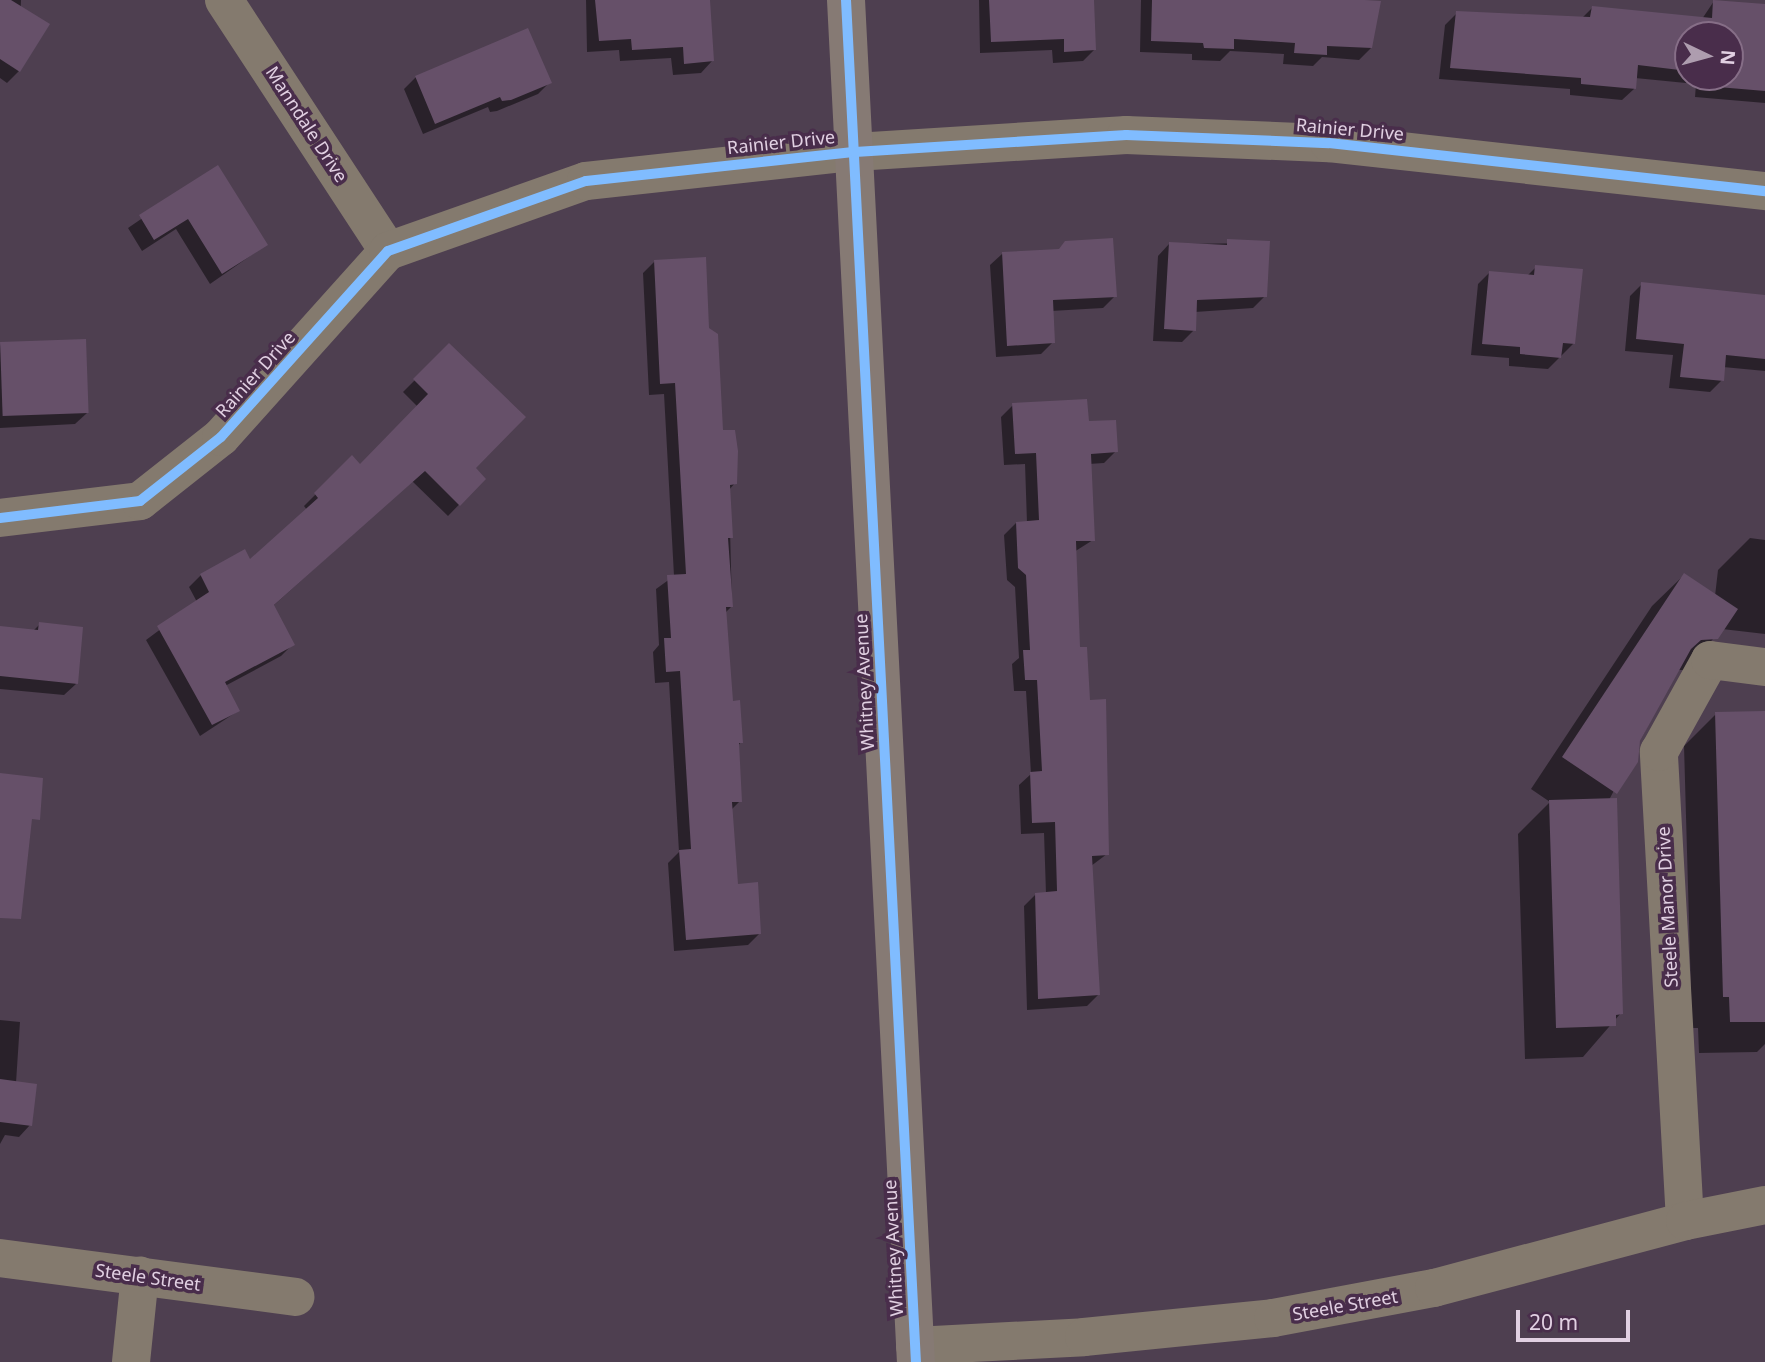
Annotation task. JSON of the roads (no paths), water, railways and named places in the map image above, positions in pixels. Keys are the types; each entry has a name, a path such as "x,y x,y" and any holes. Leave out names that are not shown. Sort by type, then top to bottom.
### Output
{"main road":[{"name":"Whitney Avenue","path":"846,0 916,1354"}],"street":[{"name":"Manndale Drive","path":"224,0 388,251"},
{"name":"Rainier Drive","path":"0,518 140,501 221,437 388,251 586,181 855,152 1126,135 1329,143 1765,191"},
{"name":"Steele Manor Drive","path":"1685,1222 1659,752 1710,660 1765,667"},
{"name":"Steele Street","path":"916,1354 1273,1318 1434,1289 1685,1222 1765,1205"},
{"name":"Steele Street","path":"0,1258 295,1297"},
{"path":"131,1362 140,1275"}]}
